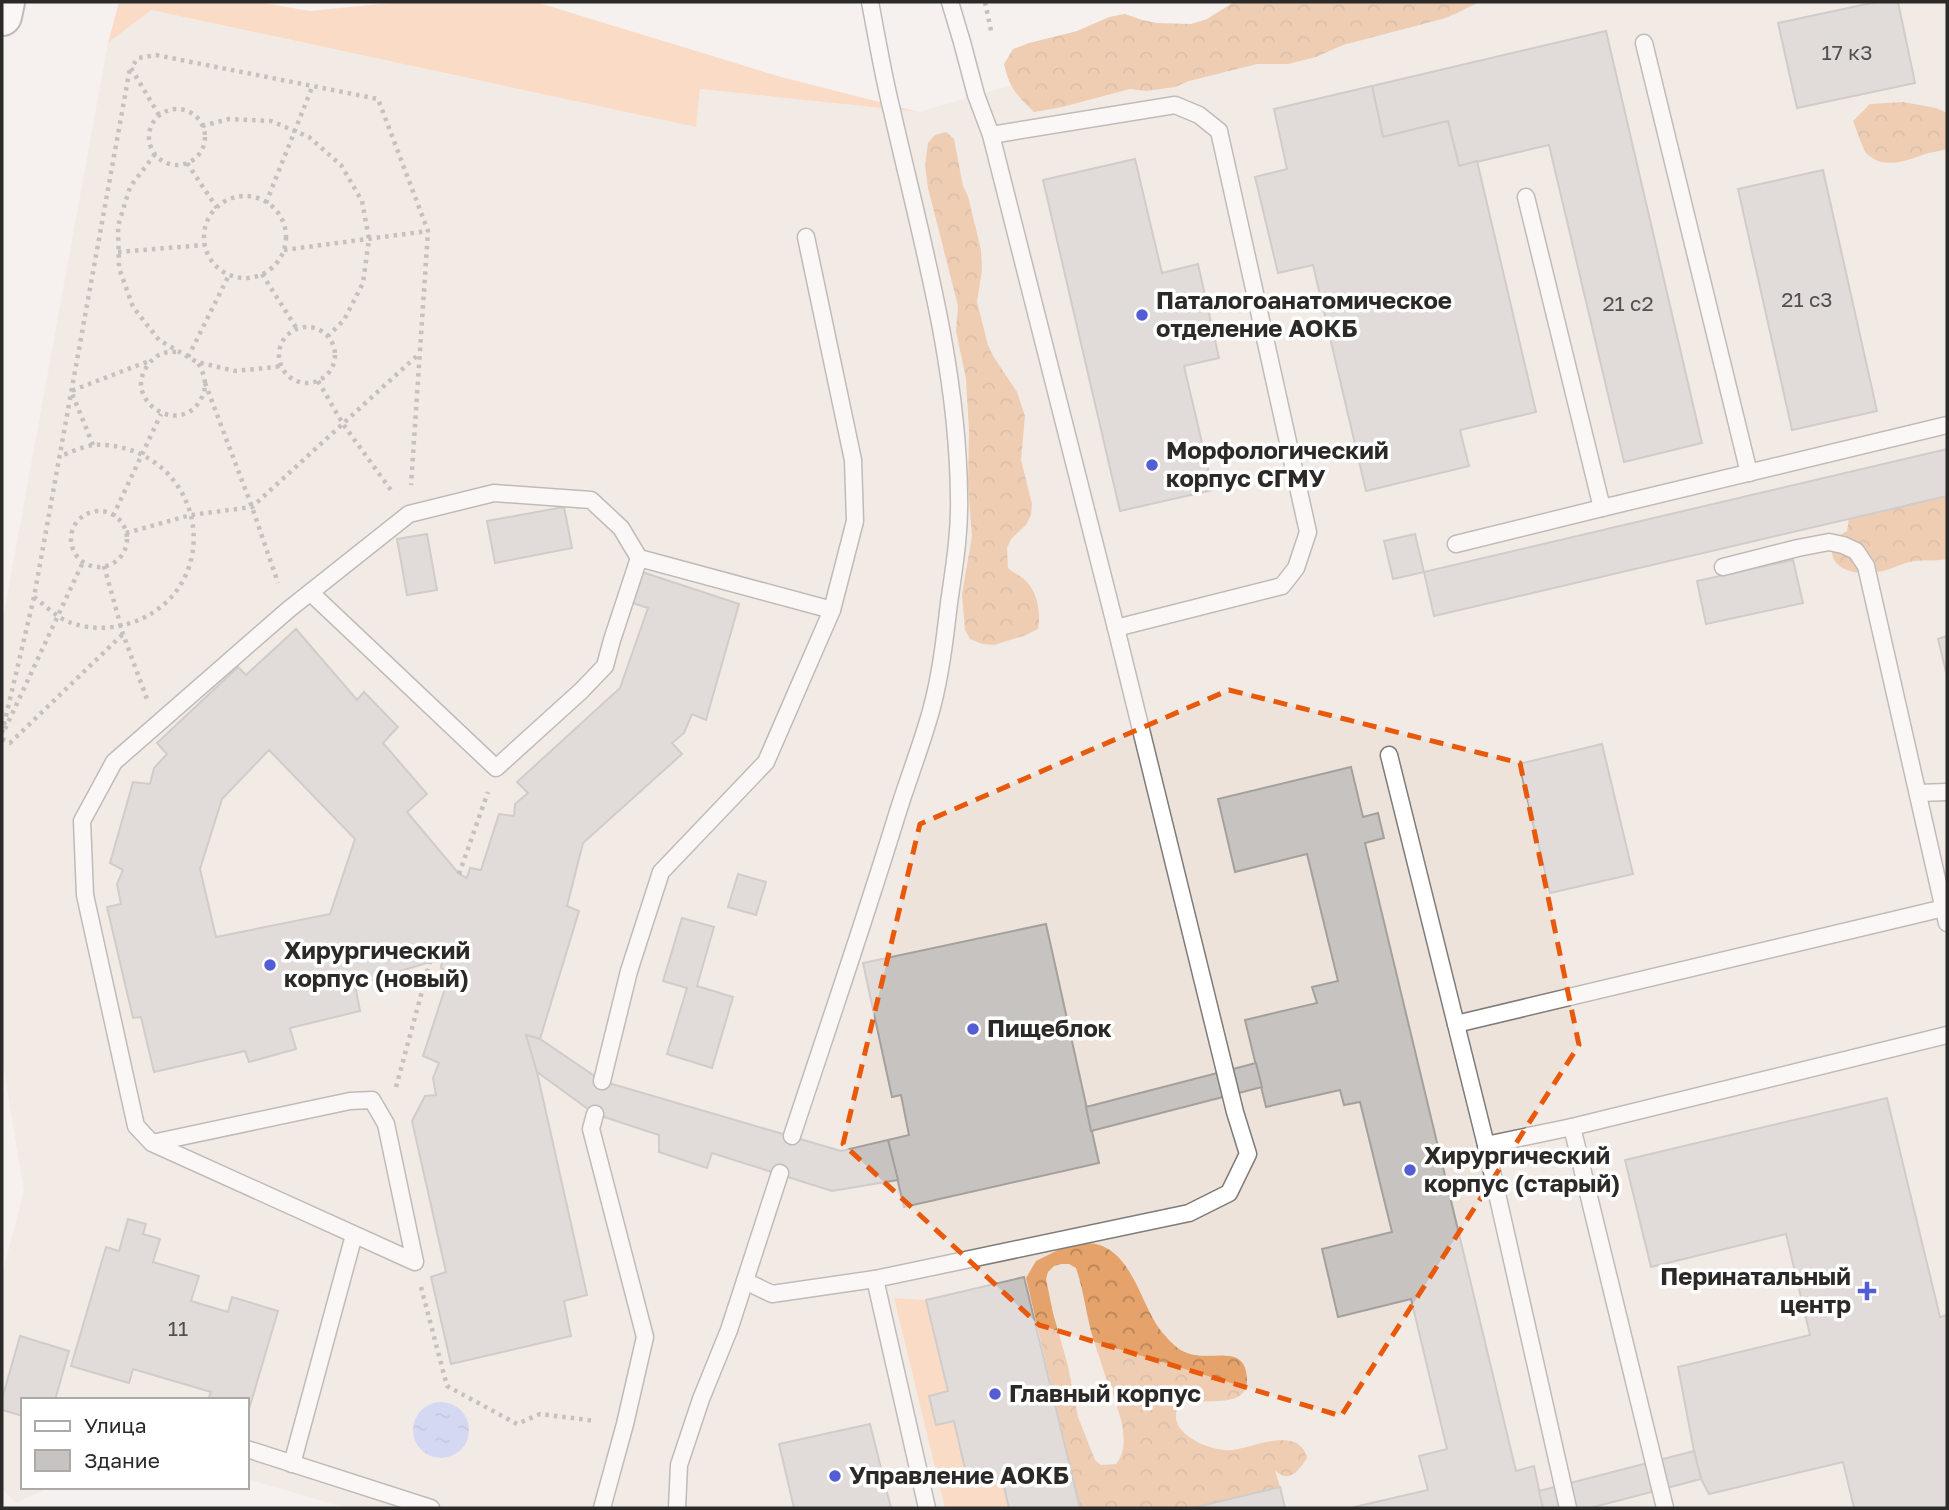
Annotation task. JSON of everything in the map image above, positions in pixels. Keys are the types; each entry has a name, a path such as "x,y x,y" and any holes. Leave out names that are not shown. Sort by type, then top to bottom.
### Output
{"main road":[{"path":"2,16 5,2"}],"lane":[{"path":"792,1136 933,703 957,545 958,460 945,351 931,274 891,109 870,2"},
{"path":"745,1281 772,1294 875,1279 1189,1213 1228,1193 1248,1154 1228,1085 991,135 976,95 950,2"},
{"path":"1644,43 1749,473"},
{"path":"991,135 1175,105 1199,115 1219,131 1308,532 1296,568 1282,586 1116,628"},
{"path":"1527,197 1602,508"},
{"path":"602,1081 629,971 661,872 766,762 832,610 855,521 853,460 806,237"},
{"path":"1456,544 1947,425"},
{"path":"415,1262 152,1143 136,1126 85,895 82,821 114,762 288,610 409,514 494,493 591,500 621,528 639,558 832,610"},
{"path":"1456,1024 1946,915 1866,566 1856,551 1829,542 1723,566"},
{"path":"311,593 496,768 582,691 605,666 639,558"},
{"path":"1389,755 1486,1145 1568,1508"},
{"path":"1918,793 1947,792"},
{"path":"1486,1145 1572,1127 1947,1035"},
{"path":"152,1143 350,1101 372,1100 386,1124 415,1262"},
{"path":"595,1114 591,1129 645,1337 602,1508"},
{"path":"1572,1127 1665,1508"},
{"path":"677,1508 679,1465 701,1399 729,1330 780,1173"},
{"path":"292,1464 354,1235"},
{"path":"875,1279 927,1508"},
{"path":"248,1449 430,1508"}],"path":[{"path":"985,2 993,36"},
{"path":"2,736 34,597 131,68 138,58 156,55 378,99 428,231 409,514"},
{"path":"131,68 159,115"},
{"path":"267,203 313,85"},
{"path":"183,110 192,113 202,126 204,144 187,163 169,163 161,160 155,153 149,138 153,121 159,115 167,111 183,110"},
{"path":"202,126 229,119 271,121 309,137 341,165 362,201 369,239 363,283 344,320 328,336"},
{"path":"155,153 130,187 118,226 119,268 133,307 159,340 197,362 235,371 281,365"},
{"path":"187,163 217,208"},
{"path":"254,197 267,203 276,212 283,223 286,236 284,250 268,271 255,277 242,278 229,275 209,258 204,245 204,231 217,208 228,200 254,197"},
{"path":"284,250 428,231"},
{"path":"118,252 204,245"},
{"path":"262,274 297,329"},
{"path":"188,357 229,275"},
{"path":"313,328 328,336 333,344 334,361 331,369 318,381 309,383 292,378 281,365 279,356 283,340 297,329 313,328"},
{"path":"71,391 160,354 179,352"},
{"path":"125,533 191,515 252,507 421,352"},
{"path":"151,360 141,379 145,400 161,414 172,416 192,410 204,394 204,372 197,362"},
{"path":"318,381 343,424 409,514"},
{"path":"205,383 288,610"},
{"path":"71,391 93,445"},
{"path":"113,516 161,414"},
{"path":"34,597 68,622 97,628 128,625 155,612 176,591 191,564 194,534 189,505 174,479 151,458 124,447 93,445 59,456"},
{"path":"106,512 113,516 120,521 125,533 122,554 116,561 104,566 91,566 83,562 72,549 71,532 75,524 88,513 106,512"},
{"path":"2,736 83,562"},
{"path":"104,566 122,634 157,726"},
{"path":"2,736 10,743 122,634"},
{"path":"459,874 496,768"},
{"path":"386,1124 430,962"},
{"path":"415,1262 447,1386 517,1424 540,1414 625,1424"}],"highlighted area":[{"path":"1229,690 1520,763 1579,1045 1341,1416 1039,1325 843,1144 920,824"}],"shaded area":[{"path":"119,2 258,2 310,11 391,3 539,3 781,77 919,112 700,89 696,127 151,10 108,43"},
{"path":"1371,2 1947,2 1947,1508 346,1508 248,1479 248,1398 21,1398 21,1489 47,1489 16,1503 2,1489 2,1275 24,1191 2,1058 2,624 108,43 150,10 696,127 700,89 919,112 998,89"},
{"path":"894,1298 926,1300 948,1391 929,1396 936,1425 954,1421 969,1485 1002,1478 1009,1508 945,1508"}],"green space":[{"path":"1234,2 1480,2 1442,19 1343,45 1316,57 1288,64 1257,64 1175,87 1146,91 1130,89 1034,112 1014,91 1008,79 1004,64 1013,49 1029,43 1077,31 1109,17 1125,14 1157,23 1191,24 1207,19"},
{"path":"1903,102 1936,108 1947,113 1947,149 1892,163 1879,161 1866,153 1853,121 1870,104"},
{"path":"946,132 954,139 963,186 968,196 981,250 982,270 977,302 988,345 1017,392 1025,416 1021,460 1032,504 1031,515 1007,548 1008,568 1026,581 1033,591 1038,604 1039,623 1038,629 1026,635 994,645 970,639 965,630 962,594 972,536 966,379 956,331 958,306 928,188 925,165 928,143 935,135"},
{"path":"1947,496 1947,559 1914,561 1881,571 1863,573 1842,568 1834,559 1834,541 1847,531 1849,519"},
{"path":"1085,1243 1099,1245 1111,1251 1121,1260 1155,1322 1174,1345 1192,1354 1229,1356 1242,1362 1247,1381 1244,1392 1224,1401 1197,1402 1178,1409 1176,1418 1183,1432 1207,1446 1225,1450 1274,1441 1295,1442 1307,1458 1297,1471 1285,1476 1275,1470 1280,1487 1192,1508 1080,1508 1026,1278 1036,1261 1060,1249","holes":["1069,1264 1076,1268 1093,1338 1121,1420 1124,1444 1116,1464 1101,1465 1095,1460 1078,1417 1068,1366 1053,1313 1046,1279 1048,1272 1054,1266"]}],"water":[{"path":"435,1402 447,1402 457,1406 465,1414 469,1430 465,1446 457,1454 447,1458 435,1458 425,1454 417,1446 413,1436 413,1424 417,1414 425,1406"}],"building":[{"path":"1876,2 1898,2 1915,83 1797,108 1778,23"},
{"path":"1606,31 1702,443 1624,462 1549,145 1459,166 1448,121 1383,137 1372,86"},
{"path":"1372,86 1383,137 1448,121 1459,166 1477,161 1536,412 1460,430 1469,466 1366,491 1313,265 1278,273 1255,177 1287,169 1274,109"},
{"name":"Паталогоанатомическое отделение АОКБ","path":"1135,159 1162,273 1198,264 1219,358 1184,366 1213,490 1120,511 1043,180"},
{"path":"1823,170 1877,411 1792,430 1738,189"},
{"path":"1947,449 1947,496 1434,616 1424,572"},
{"path":"564,507 572,548 495,563 487,521"},
{"path":"427,534 437,590 407,595 397,539"},
{"path":"1415,534 1424,572 1393,579 1384,541"},
{"path":"1793,560 1803,603 1706,624 1697,581"},
{"name":"Хирургический корпус (новый)","path":"639,571 739,604 706,720 692,714 684,733 672,743 682,754 583,843 567,906 579,911 540,1039 526,1035 537,1072 587,1295 564,1301 571,1336 451,1364 431,1277 446,1272 412,1121 425,1096 436,1095 433,1078 439,1063 423,1056 450,973 441,968 442,961 430,962 355,985 360,1011 290,1028 296,1049 249,1062 245,1051 154,1072 141,1017 133,1018 107,907 121,904 117,884 123,870 110,863 133,782 150,784 154,768 167,754 157,743 238,667 246,675 296,629 357,700 364,692 398,727 383,743 427,794 407,812 459,874 467,878 470,868 481,870 499,814 514,816 515,804 528,793 517,782 620,688 648,608 630,602","holes":["269,750 355,839 330,914 216,937 200,869 222,799"]},
{"path":"1947,636 1947,676 1938,639"},
{"path":"1602,744 1633,874 1550,893 1519,764"},
{"name":"Хирургический корпус (старый)","path":"1351,767 1363,817 1378,813 1384,838 1365,843 1516,1471 1534,1466 1543,1508 1350,1508 1428,1490 1419,1456 1447,1449 1411,1299 1338,1317 1322,1249 1392,1232 1360,1102 1344,1105 1340,1090 1266,1107 1245,1020 1317,1003 1312,987 1338,981 1307,854 1235,872 1218,799"},
{"path":"738,874 766,882 756,915 728,907"},
{"path":"682,918 714,927 697,986 733,997 712,1068 667,1054 687,988 663,981"},
{"name":"Пищеблок","path":"1046,924 1099,1163 904,1207 888,1140 909,1135 901,1095 892,1097 863,963"},
{"path":"526,1035 540,1039 602,1081 841,1151 888,1140 898,1180 832,1191 712,1153 707,1168 659,1152 659,1135 595,1114 537,1072"},
{"path":"1256,1063 1262,1087 1091,1131 1086,1107"},
{"name":"Перинатальный центр","path":"1887,1098 1940,1317 1947,1315 1947,1508 1854,1508 1843,1462 1709,1494 1701,1479 1694,1451 1678,1367 1810,1335 1786,1234 1651,1267 1625,1160"},
{"path":"128,1219 146,1224 143,1234 160,1239 153,1262 199,1276 191,1301 228,1312 232,1297 278,1311 248,1413 248,1398 209,1398 211,1392 133,1369 129,1383 71,1366 106,1247 119,1251"},
{"name":"Главный корпус","path":"1024,1277 1080,1508 1009,1508 1002,1478 969,1486 954,1421 936,1425 929,1396 948,1391 926,1300"},
{"path":"20,1336 69,1351 56,1398 21,1398 21,1415 2,1410 2,1399"},
{"name":"Управление АОКБ","path":"870,1424 891,1508 794,1508 779,1444"},
{"path":"1694,1451 1701,1479 1590,1508 1543,1508 1539,1491"},
{"path":"1280,1487 1285,1508 1192,1508"}],"place":[{"name":"Паталогоанатомическое отделение АОКБ","path":"1142,315"},
{"name":"Морфологический корпус СГМУ","path":"1152,465"},
{"name":"Хирургический корпус (новый)","path":"270,965"},
{"name":"Пищеблок","path":"973,1029"},
{"name":"Хирургический корпус (старый)","path":"1410,1170"},
{"name":"Перинатальный центр","path":"1867,1291"},
{"name":"Главный корпус","path":"995,1394"},
{"name":"Управление АОКБ","path":"835,1476"}]}
